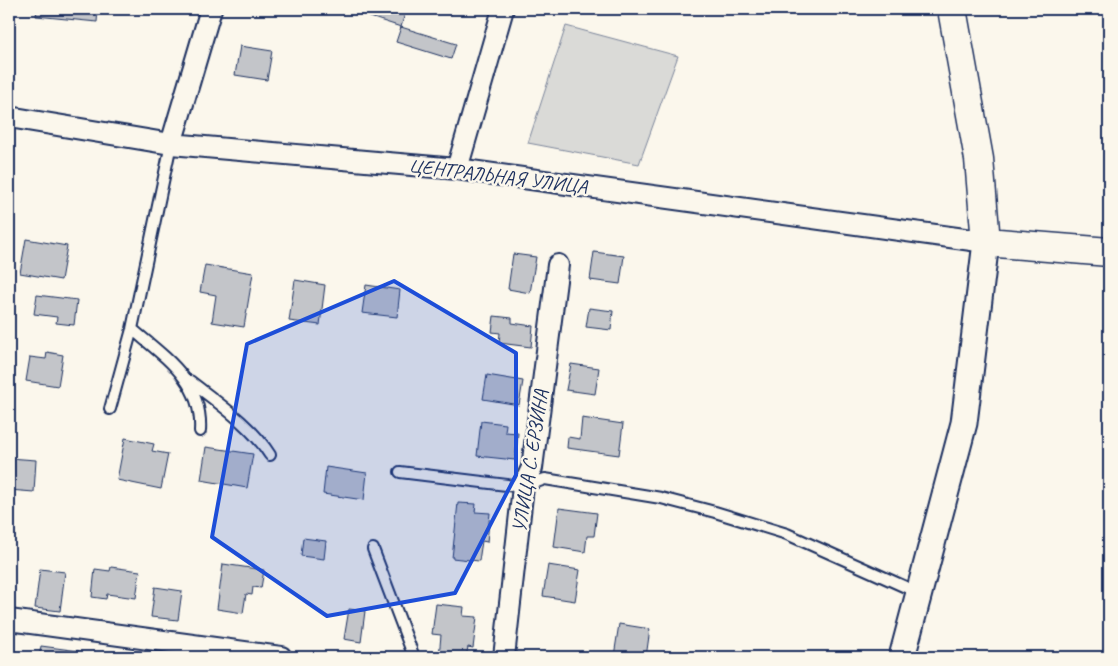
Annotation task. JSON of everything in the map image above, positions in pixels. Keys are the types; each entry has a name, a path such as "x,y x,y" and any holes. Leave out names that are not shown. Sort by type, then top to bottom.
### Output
{"main road":[{"path":"952,9 980,159 986,242 1109,252"}],"street":[{"path":"171,144 211,9"},
{"path":"457,169 504,9"},
{"name":"ЦЕНТРАЛЬНАЯ УЛИЦА","path":"9,117 171,144 457,169 986,242"},
{"path":"902,657 964,423 986,242"},
{"name":"УЛИЦА С. ЕРЗИНА","path":"504,657 523,487 532,468 558,265"},
{"path":"9,620 281,657"}],"lane":[{"path":"110,409 132,329 171,144"},
{"path":"132,329 182,374 235,417 263,444 270,455"},
{"path":"182,374 199,404 200,431"},
{"path":"400,472 523,487 545,479 661,498 787,534 920,594"},
{"path":"373,549 414,657"}],"highlighted area":[{"path":"394,281 516,353 516,475 455,593 327,616 212,537 247,344"}],"shaded area":[{"path":"566,26 678,56 639,164 528,143"}],"building":[{"path":"37,9 98,9 97,22 36,16"},
{"path":"369,9 406,10 401,27 367,16"},
{"path":"434,9 454,9 452,14"},
{"path":"401,27 456,44 451,59 396,42"},
{"path":"240,46 272,51 267,80 235,75"},
{"path":"26,239 67,246 61,280 20,273"},
{"path":"594,252 624,256 620,284 590,280"},
{"path":"513,254 536,257 530,293 508,289"},
{"path":"205,265 253,273 244,327 212,322 216,295 200,292"},
{"path":"295,280 325,285 320,325 289,321"},
{"path":"366,285 400,290 397,317 362,313"},
{"path":"37,295 77,300 74,325 56,323 57,317 34,314"},
{"path":"589,308 613,311 611,330 586,327"},
{"path":"494,316 512,318 512,323 533,326 531,347 499,343 500,333 492,332"},
{"path":"47,352 63,355 58,386 26,381 30,357 46,359"},
{"path":"571,364 599,368 595,394 566,390"},
{"path":"487,375 523,381 519,405 483,399"},
{"path":"582,418 623,424 619,455 567,448 568,437 580,439"},
{"path":"481,421 506,424 505,432 518,433 515,460 477,456"},
{"path":"125,438 154,444 152,451 168,454 161,489 117,480"},
{"path":"206,447 253,454 247,488 201,480"},
{"path":"9,458 36,460 34,492 9,490"},
{"path":"326,467 367,473 364,500 323,494"},
{"path":"458,503 476,504 475,512 490,513 487,542 482,541 479,561 452,558"},
{"path":"559,508 597,513 594,536 587,536 585,552 554,547"},
{"path":"303,538 326,541 324,559 301,556"},
{"path":"223,564 264,570 261,588 253,587 252,595 246,594 243,613 217,609"},
{"path":"548,565 580,570 575,601 543,596"},
{"path":"111,567 140,571 136,598 107,594 106,599 92,597 95,569 110,571"},
{"path":"40,569 65,572 60,611 35,608"},
{"path":"155,587 182,591 178,620 151,617"},
{"path":"436,604 464,607 463,616 477,617 473,648 468,647 466,657 439,657 441,635 432,634"},
{"path":"349,609 365,611 361,642 344,639"},
{"path":"619,624 650,629 646,657 614,656"},
{"path":"41,646 79,651 78,657 39,657"}]}
